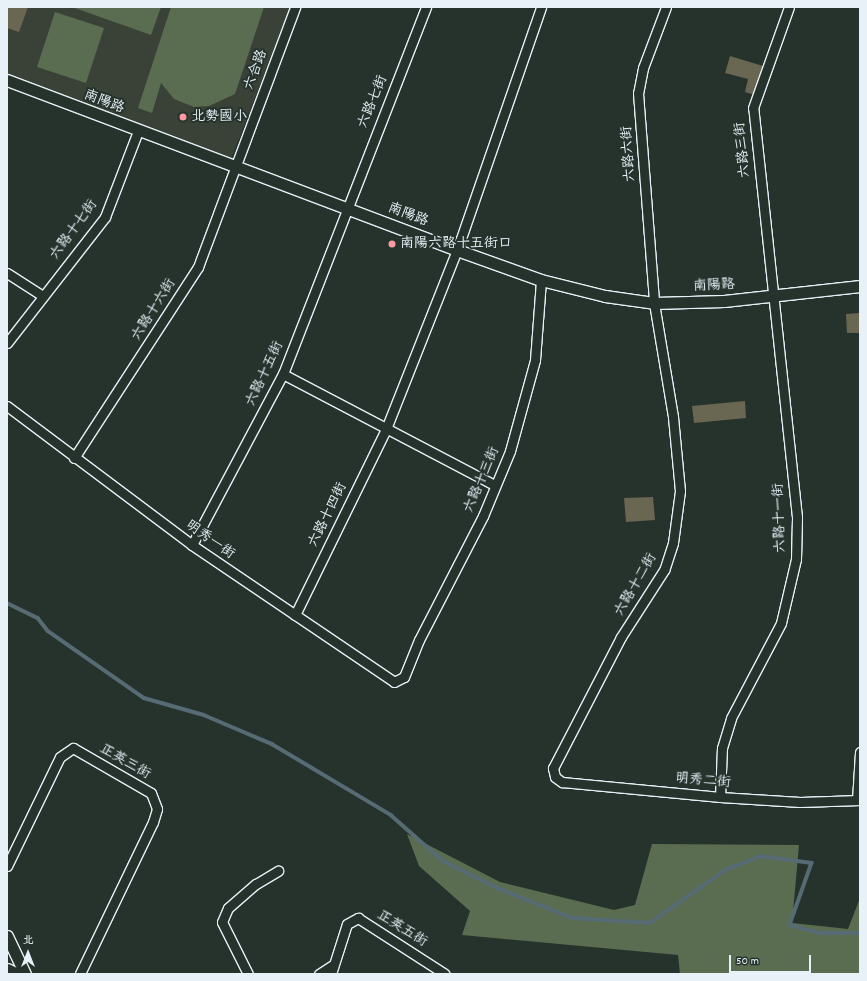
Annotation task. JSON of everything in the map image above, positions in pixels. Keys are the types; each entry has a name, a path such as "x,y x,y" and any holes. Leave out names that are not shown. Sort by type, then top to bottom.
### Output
{"street":[{"name":"六合路","path":"236,166 295,7"},
{"name":"六路七街","path":"346,207 426,7"},
{"path":"457,250 541,7"},
{"name":"六路六街","path":"654,303 638,93 643,68 666,7"},
{"name":"六路三街","path":"775,296 753,108 789,7"},
{"name":"南陽路","path":"7,80 138,131 346,207 457,250 541,280 605,296 654,303 775,296 860,286"},
{"name":"六路十七街","path":"7,343 105,216 138,131"},
{"name":"六路十六街","path":"74,458 198,267 236,166"},
{"name":"六路十五街","path":"192,545 283,374 346,207"},
{"name":"六路十四街","path":"295,614 386,429 457,250"},
{"path":"7,273 43,296"},
{"name":"六路十三街","path":"404,677 419,640 483,516 494,485 510,451 535,360 541,280"},
{"name":"六路十一街","path":"720,797 722,748 731,718 781,623 796,559 797,517 775,296"},
{"name":"六路十二街","path":"553,768 621,638 664,570 673,543 680,491 673,417 654,303"},
{"path":"283,374 494,485"},
{"name":"明秀一街","path":"7,406 74,458 192,545 394,682 404,677"},
{"name":"正英三街","path":"7,866 60,757 73,748 151,793 156,809 153,822 80,974"},
{"path":"858,800 860,752"},
{"name":"明秀二街","path":"553,768 555,778 562,782 720,797 800,802 858,800"},
{"path":"248,974 222,922 228,908 256,884 278,871"},
{"name":"正英五街","path":"332,970 347,924 358,918 444,974"},
{"path":"7,936 25,974"},
{"path":"7,969 17,974"},
{"path":"319,974 332,970"}],"shaded area":[{"name":"北勢國小","path":"7,7 291,7 231,159 7,75"}],"green space":[{"path":"72,7 161,7 151,35"},
{"path":"171,7 264,7 235,94 209,106 194,107 174,99 161,83 152,113 138,108"},
{"path":"55,12 104,28 86,83 37,67"},
{"path":"407,834 500,882 614,910 635,905 652,844 799,845 792,923 848,929 860,898 860,974 680,974 678,955 462,935 470,911 419,866"}],"building":[{"path":"7,7 28,7 19,32 7,28"},
{"path":"730,56 763,66 755,95 745,92 748,79 725,73"},
{"path":"860,313 860,333 847,333 846,314"},
{"path":"745,401 746,418 694,423 692,406"},
{"path":"653,497 655,520 626,522 624,498"}],"waterway":[{"path":"7,603 38,618 48,631 144,698 204,715 272,744 391,815 443,861 500,889 572,918 650,923 725,870 761,856 812,863 790,925 819,933 860,933"}],"place":[{"name":"北勢國小","path":"183,117"},
{"name":"南陽六路十五街口","path":"392,244"}]}
